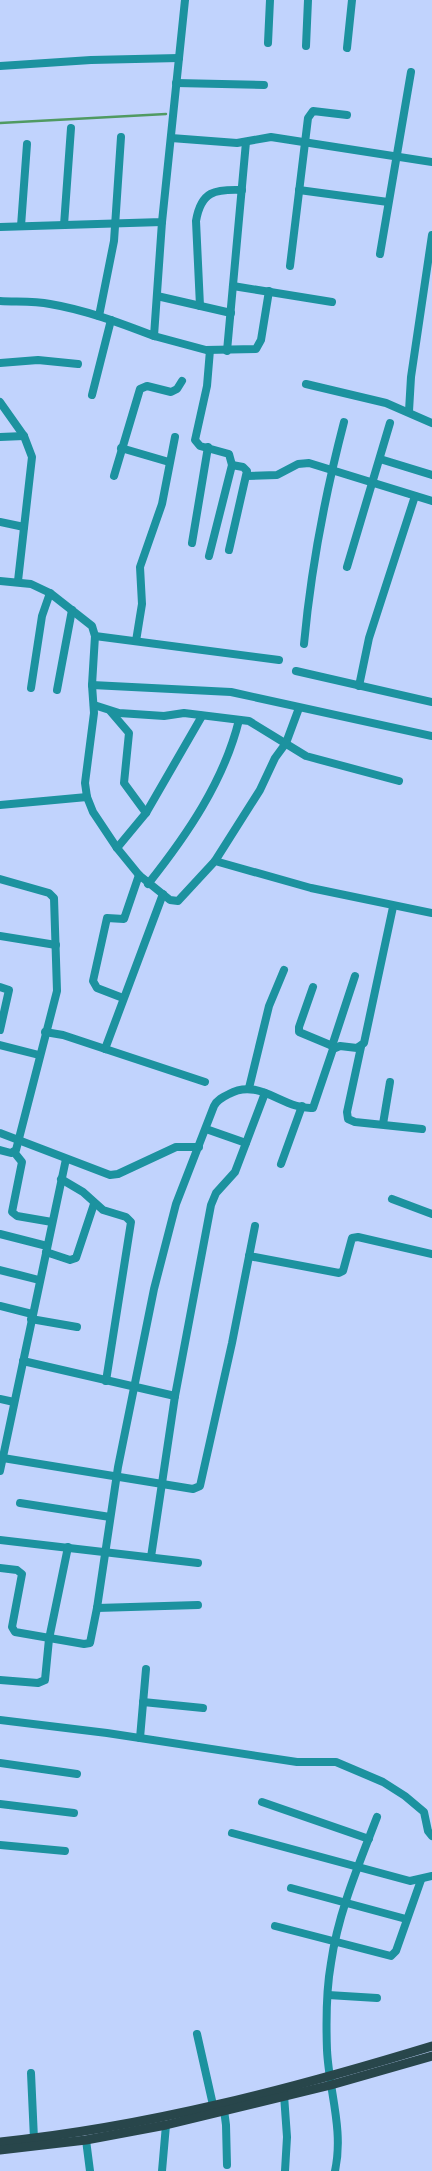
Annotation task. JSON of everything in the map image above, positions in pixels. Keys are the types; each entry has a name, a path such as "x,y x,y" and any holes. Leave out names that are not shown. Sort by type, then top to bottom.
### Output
{"main road":[{"path":"0,2150 86,2140 166,2125 284,2095 432,2046"},
{"path":"0,2142 121,2126 432,2056"}],"street":[{"path":"154,336 162,222 185,0"},
{"path":"268,43 270,0"},
{"path":"306,46 308,0"},
{"path":"347,48 352,0"},
{"path":"0,66 91,60 179,58"},
{"path":"380,254 395,156 411,72"},
{"path":"176,83 264,85"},
{"path":"290,266 308,118 313,111 347,115"},
{"path":"64,225 71,128"},
{"path":"171,138 228,143 246,142 271,136 432,162"},
{"path":"99,316 114,241 121,137"},
{"path":"227,351 246,142"},
{"path":"22,226 27,144"},
{"path":"200,306 196,221 198,208 204,199 213,192 242,190"},
{"path":"299,190 388,202"},
{"path":"0,227 162,222"},
{"path":"410,411 411,377 432,235"},
{"path":"233,286 332,302"},
{"path":"0,301 48,303 112,320 154,336 210,350 227,351 256,349 260,344 269,291"},
{"path":"157,296 231,313"},
{"path":"92,395 112,320"},
{"path":"209,556 232,465 229,454 197,444 195,434 207,386 210,350"},
{"path":"0,363 38,360 78,364"},
{"path":"114,476 121,448 142,387 147,386 171,392 177,389 182,381"},
{"path":"306,384 386,403 410,411 432,423"},
{"path":"0,402 24,436 32,463 18,581"},
{"path":"304,644 312,568 332,469 344,422"},
{"path":"347,568 390,423"},
{"path":"0,437 24,436"},
{"path":"136,641 142,604 140,568 162,504 174,436"},
{"path":"121,448 169,462"},
{"path":"192,543 208,448"},
{"path":"380,458 432,475"},
{"path":"247,476 277,475 298,464 309,463 432,501"},
{"path":"229,550 247,476 247,471 243,467 232,465"},
{"path":"358,686 370,638 415,496"},
{"path":"0,522 24,527"},
{"path":"0,581 18,581 50,593 92,626 95,636 92,685 94,705 85,783 87,797 93,812 116,848 148,884 174,901 182,899 214,861 252,805 275,758 286,743 300,708"},
{"path":"32,688 42,616 50,593"},
{"path":"57,690 72,610"},
{"path":"95,636 279,660"},
{"path":"296,671 432,702"},
{"path":"92,685 217,690 432,736"},
{"path":"94,705 111,712 164,716 184,713 253,723 306,756 399,781"},
{"path":"111,712 129,733 124,783 146,813"},
{"path":"116,848 146,813 202,716"},
{"path":"148,884 172,854 204,803 231,750 239,720"},
{"path":"0,805 87,797"},
{"path":"214,861 311,888 394,907 432,913"},
{"path":"123,998 97,988 93,980 107,918 124,919 139,875"},
{"path":"0,879 52,895 56,904 57,992 14,1152"},
{"path":"104,1049 163,894"},
{"path":"394,907 347,1112 348,1119 355,1122 422,1129"},
{"path":"0,936 56,945"},
{"path":"249,1088 269,1006 284,970"},
{"path":"0,1568 17,1570 22,1574 14,1631 49,1639 84,1644 90,1643 117,1478 154,1289 176,1204 198,1147 216,1102 238,1089 249,1088 313,1108 316,1104 355,976"},
{"path":"0,987 9,990 0,1030"},
{"path":"313,987 299,1032 334,1046 361,1047"},
{"path":"45,1032 63,1035 205,1082"},
{"path":"0,1045 39,1055"},
{"path":"383,1124 390,1082"},
{"path":"151,1557 175,1396 211,1205 216,1193 236,1172 265,1093"},
{"path":"281,1164 302,1106"},
{"path":"206,1129 246,1143"},
{"path":"0,1133 105,1174 114,1175 176,1147 198,1147"},
{"path":"0,1150 14,1152 22,1162 12,1212 17,1216 52,1222"},
{"path":"0,1472 66,1159"},
{"path":"62,1179 83,1192 94,1204 103,1210 126,1217 132,1224 106,1381"},
{"path":"392,1199 432,1214"},
{"path":"0,1234 46,1249 70,1260 76,1258 94,1204"},
{"path":"3,1458 117,1478 193,1489 198,1488 202,1484 255,1226"},
{"path":"249,1256 338,1273 343,1271 352,1238 358,1237 432,1254"},
{"path":"0,1270 40,1280"},
{"path":"0,1306 32,1317 77,1327"},
{"path":"23,1361 175,1396"},
{"path":"0,1399 14,1402"},
{"path":"20,1503 110,1518"},
{"path":"0,1540 198,1563"},
{"path":"0,1680 34,1683 44,1681 49,1639 68,1547"},
{"path":"97,1608 198,1605"},
{"path":"140,1738 146,1669"},
{"path":"143,1702 203,1708"},
{"path":"0,1720 140,1738 297,1762 328,1761 345,1765 383,1782 418,1806 424,1812 428,1831 432,1836"},
{"path":"0,1763 77,1774"},
{"path":"262,1802 369,1840"},
{"path":"0,1804 74,1813"},
{"path":"335,2171 339,2151 339,2131 330,2080 327,2023 330,1963 346,1903 377,1818"},
{"path":"232,1833 410,1881 432,1876"},
{"path":"0,1845 65,1851"},
{"path":"275,1926 391,1956 396,1951 421,1880"},
{"path":"290,1888 406,1919"},
{"path":"328,1995 377,1998"},
{"path":"197,2034 213,2105"},
{"path":"31,2073 34,2139"},
{"path":"284,2095 287,2137 285,2171"},
{"path":"224,2110 227,2165"},
{"path":"162,2171 166,2125"},
{"path":"86,2140 90,2171"}],"waterway":[{"path":"0,123 166,114"}]}
